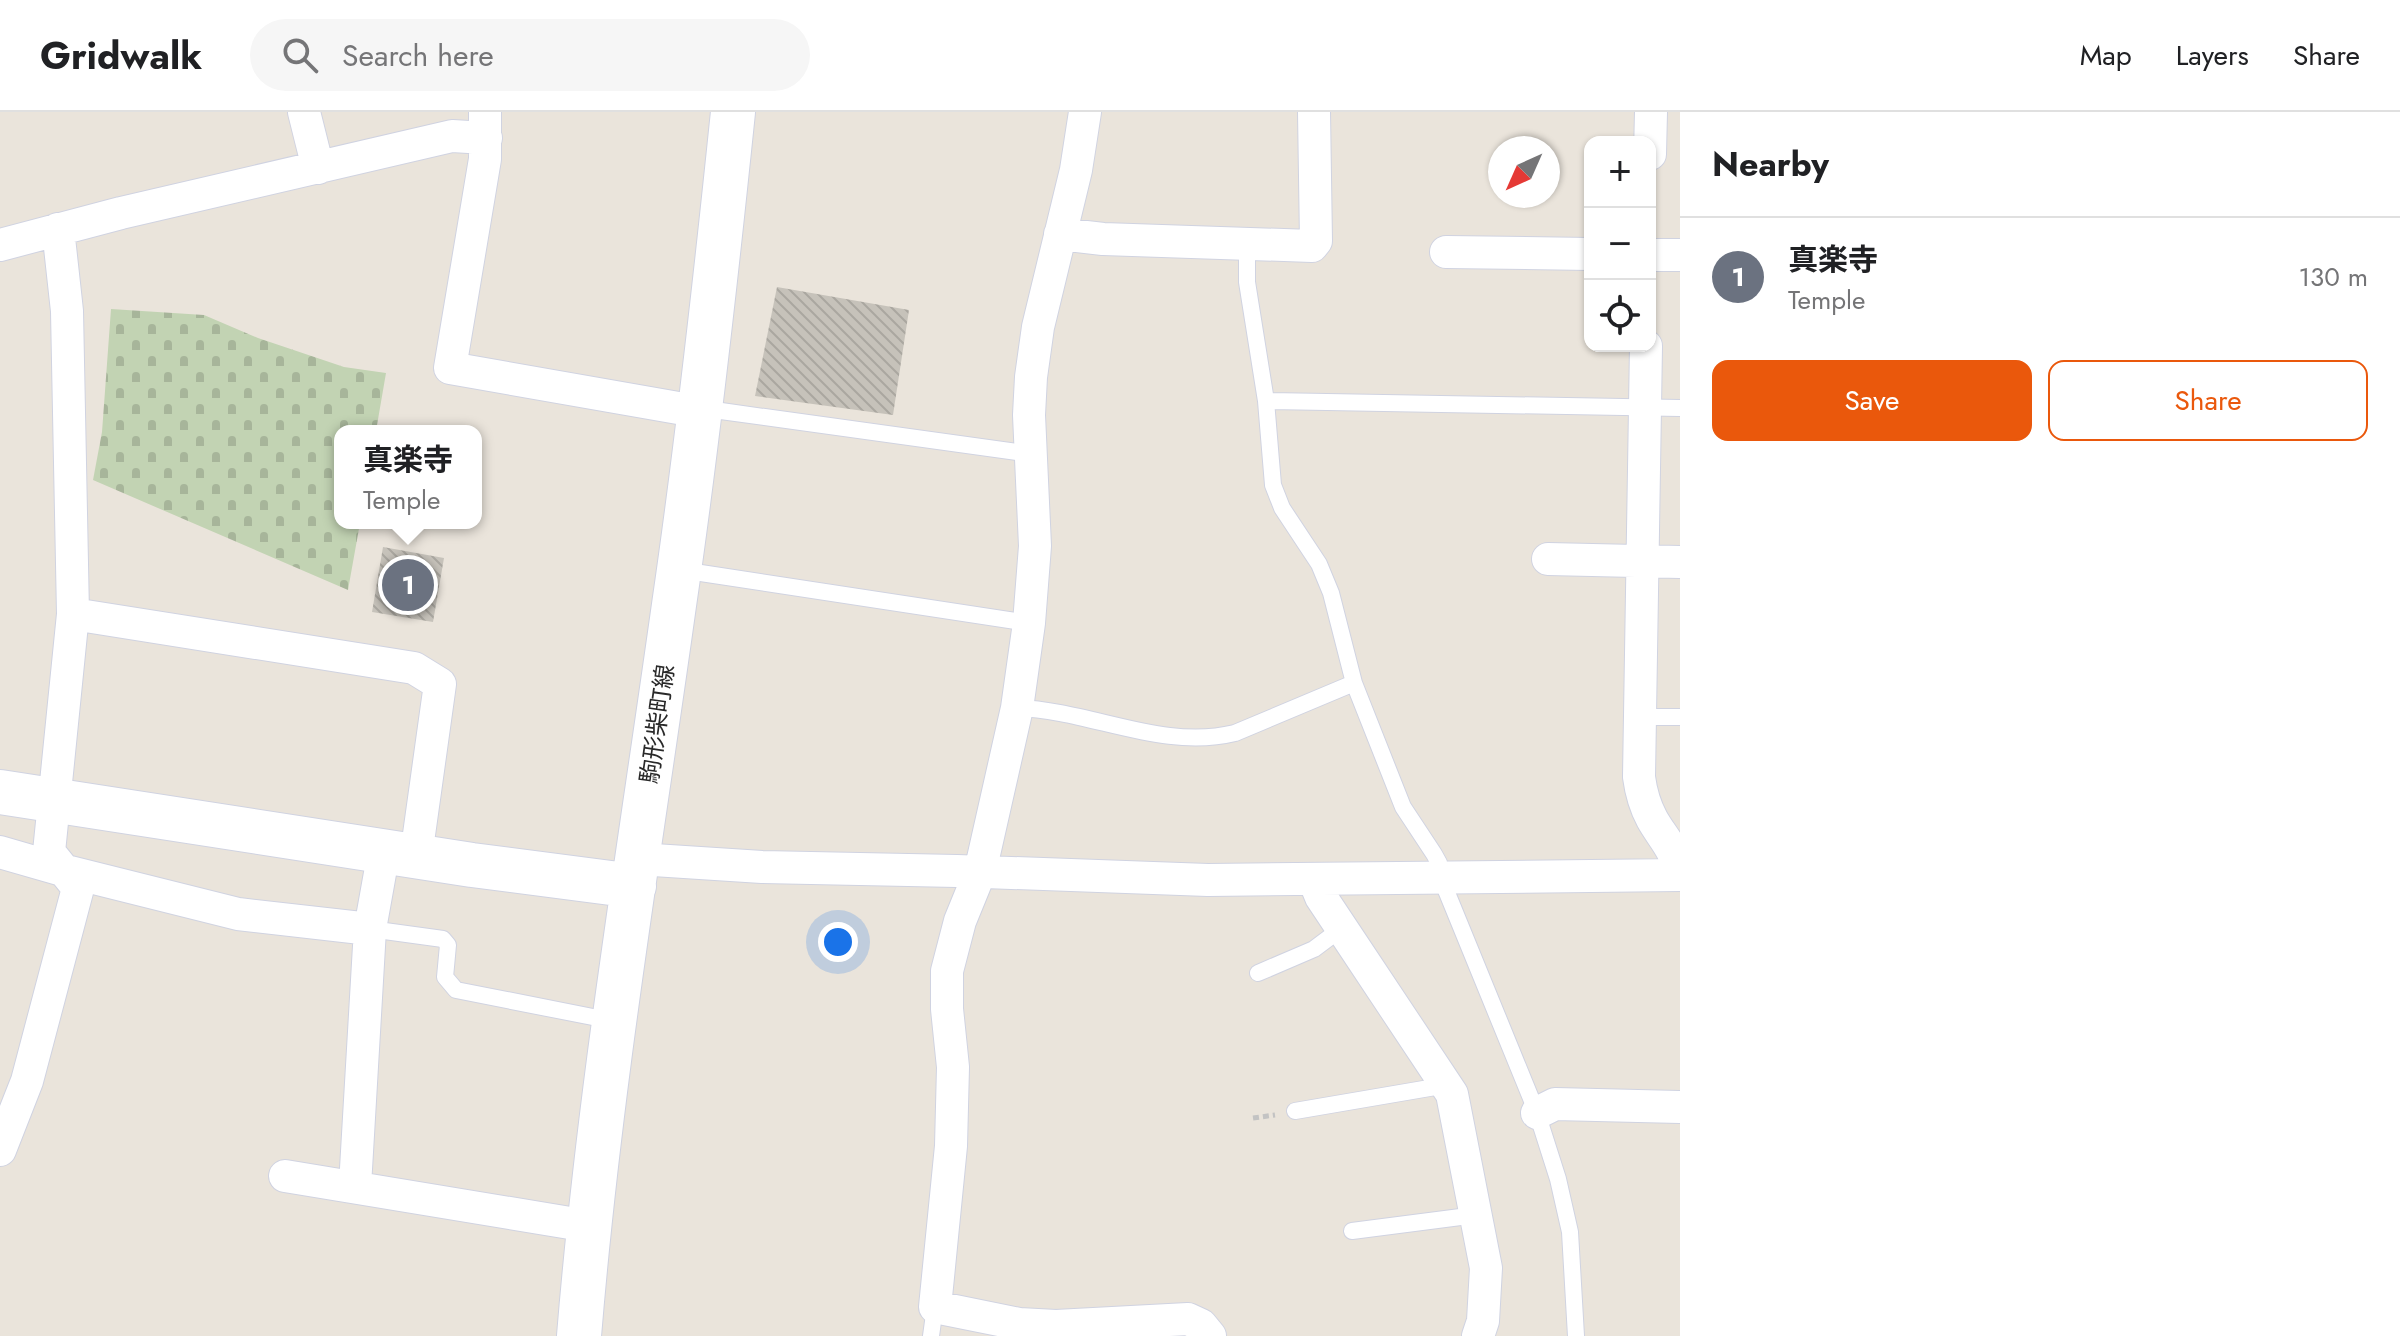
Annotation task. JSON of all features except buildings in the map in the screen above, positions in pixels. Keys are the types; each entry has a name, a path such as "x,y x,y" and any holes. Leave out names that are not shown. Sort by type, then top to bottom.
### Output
{"main road":[{"name":"駒形柴町線","path":"579,1336 588,1226 614,1021 701,412 733,112"},
{"path":"0,792 400,854 636,872"}],"street":[{"path":"304,112 318,168"},
{"path":"1080,112 1076,170 1038,327 1031,377 1029,415 1035,546 1029,623 1017,708 980,872 960,921 947,971 953,1067 951,1146 933,1322 1140,1328 1188,1319 1201,1325 1210,1336"},
{"path":"1060,234 1103,239 1312,246 1316,241 1314,112"},
{"path":"1650,136 1651,112"},
{"path":"0,245 452,136 486,125 483,172 450,368 701,412"},
{"path":"0,1150 27,1081 78,888 49,852 73,614 68,326 58,229"},
{"path":"1446,252 1584,254"},
{"path":"1656,255 1680,255"},
{"path":"636,872 762,867 1314,880 1679,875 1673,850 1653,820 1642,795 1639,777 1646,352"},
{"path":"1548,559 1680,562"},
{"path":"73,614 414,668 440,684 400,854 370,929 355,1186"},
{"path":"0,852 238,914 370,929"},
{"path":"1314,880 1321,897 1452,1094 1486,1268 1483,1321 1478,1336"},
{"path":"1537,1113 1555,1104 1680,1107"},
{"path":"285,1176 588,1226"}],"lane":[{"path":"1247,243 1247,282 1266,401 1273,485 1282,508 1319,564 1331,593 1354,683 1403,807 1439,863 1441,878 1537,1113 1570,1232 1576,1336"},
{"path":"1266,401 1680,408"},
{"path":"701,412 721,411 1031,454"},
{"path":"679,569 1029,623"},
{"path":"1017,708 1039,709 1146,732 1215,738 1235,733 1354,683"},
{"path":"1640,717 1680,717"},
{"path":"1258,973 1314,949 1342,928"},
{"path":"370,929 443,939 448,945 445,977 456,990 614,1021"},
{"path":"1295,1111 1447,1085"},
{"path":"1352,1231 1476,1215"}],"green space":[{"path":"111,309 204,315 258,338 344,367 386,373 377,425 334,425 334,529 359,529 348,590 93,480 102,432"}],"place":[{"name":"真楽寺","path":"408,585"}]}
